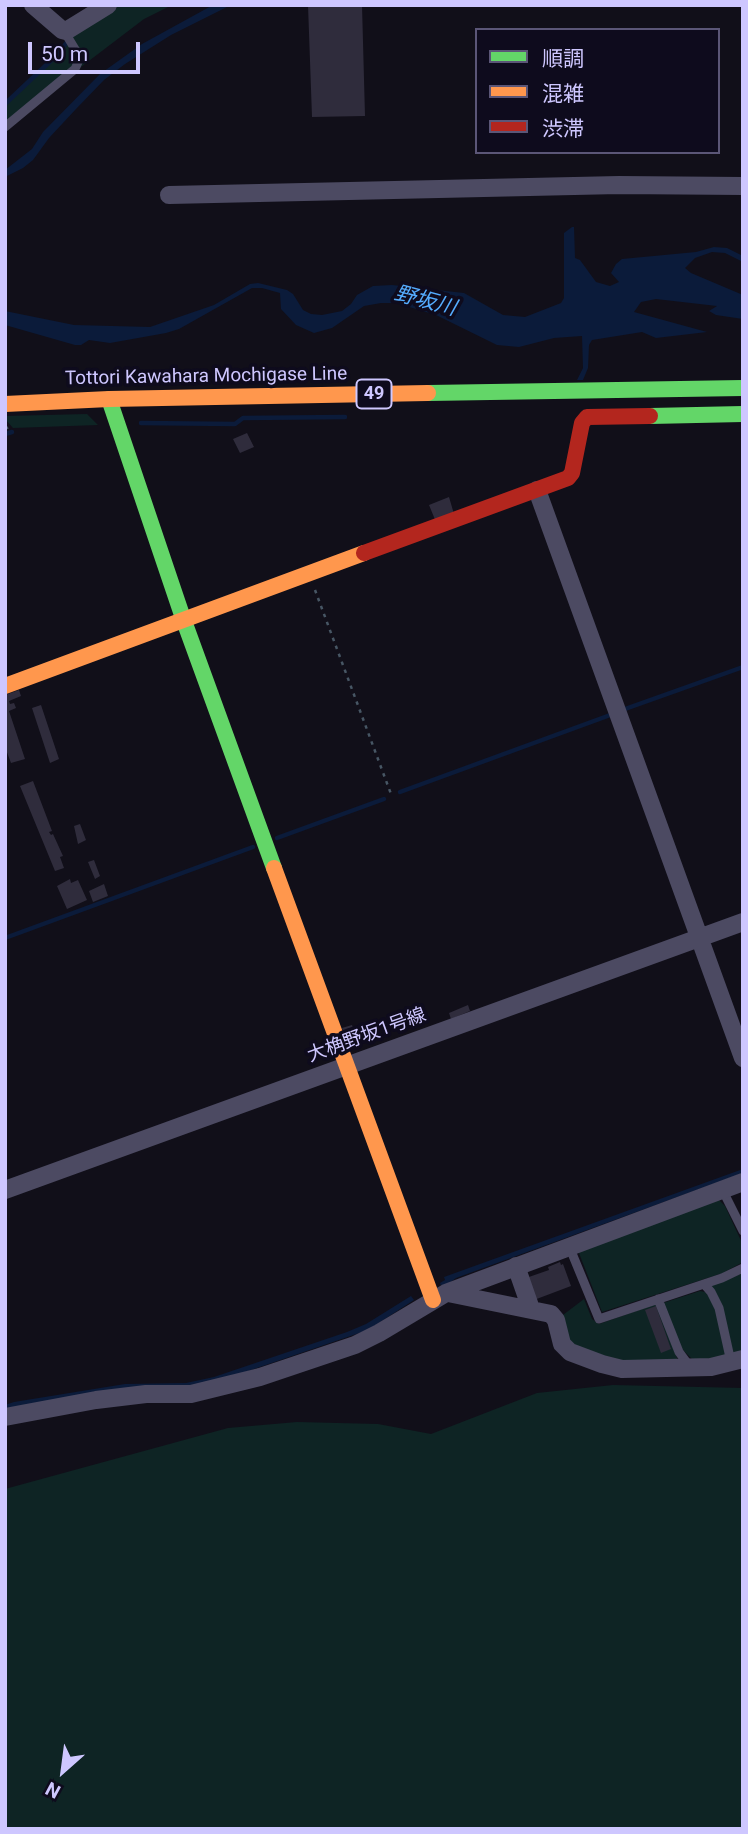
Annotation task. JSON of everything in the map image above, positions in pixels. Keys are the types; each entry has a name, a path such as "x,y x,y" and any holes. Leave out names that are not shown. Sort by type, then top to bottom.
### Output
{"street":[{"path":"33,5 64,31 73,29 108,5"},
{"path":"169,195 619,185 743,186"},
{"name":"Tottori Kawahara Mochigase Line","path":"5,404 108,399 743,388"},
{"path":"108,399 184,621 347,1066 440,1296"},
{"path":"5,685 569,478 582,424 587,417 743,414"},
{"path":"537,490 743,1058"},
{"name":"大桷野坂1号線","path":"5,1190 743,922"},
{"path":"5,1417 96,1400 146,1394 191,1394 218,1389 355,1345 379,1334 440,1296 743,1182"},
{"path":"516,1266 531,1308"},
{"path":"440,1296 531,1308 551,1314 562,1344 570,1352 585,1359 622,1368 711,1367 737,1361"}],"lane":[{"path":"5,127 75,69 78,54 64,31"},
{"path":"722,1189 743,1231"},
{"path":"569,1246 599,1319 743,1268"},
{"path":"704,1284 719,1308 737,1361"},
{"path":"658,1299 679,1352 690,1367"}],"path":[{"path":"309,575 391,794"}],"green space":[{"path":"113,5 172,5 144,19 77,70 70,35"},
{"path":"68,42 77,57 71,69 5,123 5,105 58,56"},
{"path":"87,414 98,425 13,428 5,419 5,416"},
{"path":"718,1199 725,1206 743,1245 743,1262 723,1273 602,1312 577,1248"},
{"path":"743,1273 743,1355 735,1358 712,1285"},
{"path":"700,1291 713,1300 728,1359 696,1363 682,1349 663,1303"},
{"path":"584,1299 592,1319 599,1324 656,1304 679,1363 625,1365 572,1348 559,1318"},
{"path":"613,1385 743,1388 743,1829 5,1829 5,1489 228,1428 297,1422 378,1424 431,1434 537,1393"}],"water":[{"path":"213,5 231,5 171,35 125,64 104,80 76,109 33,160 5,177 5,170 32,149 43,132 100,74 142,44"},
{"name":"野坂川","path":"572,227 575,258 580,260 596,282 610,286 619,282 611,273 622,259 696,252 714,247 727,248 743,256 743,262 725,253 712,252 695,258 685,268 743,295 743,319 716,315 709,311 717,306 656,299 641,302 634,312 707,332 656,338 642,332 592,340 589,345 588,368 583,380 577,380 583,368 582,336 554,338 519,347 497,345 436,315 396,303 364,306 332,328 314,333 296,325 281,309 280,293 262,288 252,288 179,329 110,343 89,340 75,345 5,325 5,311 74,325 150,327 214,305 250,284 258,283 287,290 293,294 303,310 311,314 342,311 357,295 373,286 392,285 464,293 503,315 525,317 561,303 564,298 564,233"},
{"path":"743,1169 743,1173 456,1278 441,1286 444,1277"},
{"path":"411,1296 414,1300 368,1330 216,1382 5,1410 5,1405 14,1402 125,1384 186,1383 214,1377 347,1332 366,1324"}],"building":[{"path":"308,5 362,5 365,116 312,117"},
{"path":"247,433 254,447 240,453 233,439"},
{"path":"449,497 454,514 436,522 429,505"},
{"path":"19,690 21,696 9,701 10,704 14,703 16,708 9,711 25,759 11,763 5,747 5,695"},
{"path":"41,705 59,759 50,763 32,708"},
{"path":"33,781 52,831 49,832 53,834 63,856 60,857 64,868 55,871 20,786"},
{"path":"80,824 86,840 78,844 74,826"},
{"path":"94,860 100,876 95,879 88,862"},
{"path":"70,879 71,883 78,880 87,900 67,909 57,886"},
{"path":"104,884 108,896 93,902 89,891"},
{"path":"468,1005 470,1011 451,1019 449,1013"},
{"path":"352,1025 357,1040 347,1043 342,1028"},
{"path":"329,1041 334,1054 325,1057 320,1044"},
{"path":"560,1262 571,1286 534,1300 526,1278 549,1270 548,1267"},
{"path":"656,1306 671,1349 661,1353 645,1310"}],"waterway":[{"path":"5,104 58,54 67,42"},
{"path":"141,423 235,424 243,418 345,417"},
{"path":"5,434 12,432"},
{"path":"625,709 743,667"},
{"path":"400,792 613,714"},
{"path":"277,838 384,799"},
{"path":"5,938 253,847"}],"traffic: fast":[{"path":"428,393 743,388"},
{"path":"109,399 184,621 274,868"},
{"path":"650,416 743,414"}],"traffic: slow":[{"path":"5,404 109,399 428,393"},
{"path":"5,686 364,553"},
{"path":"274,868 433,1300"}],"traffic: jam":[{"path":"364,553 568,478 572,473 582,423 587,417 650,416"}]}
